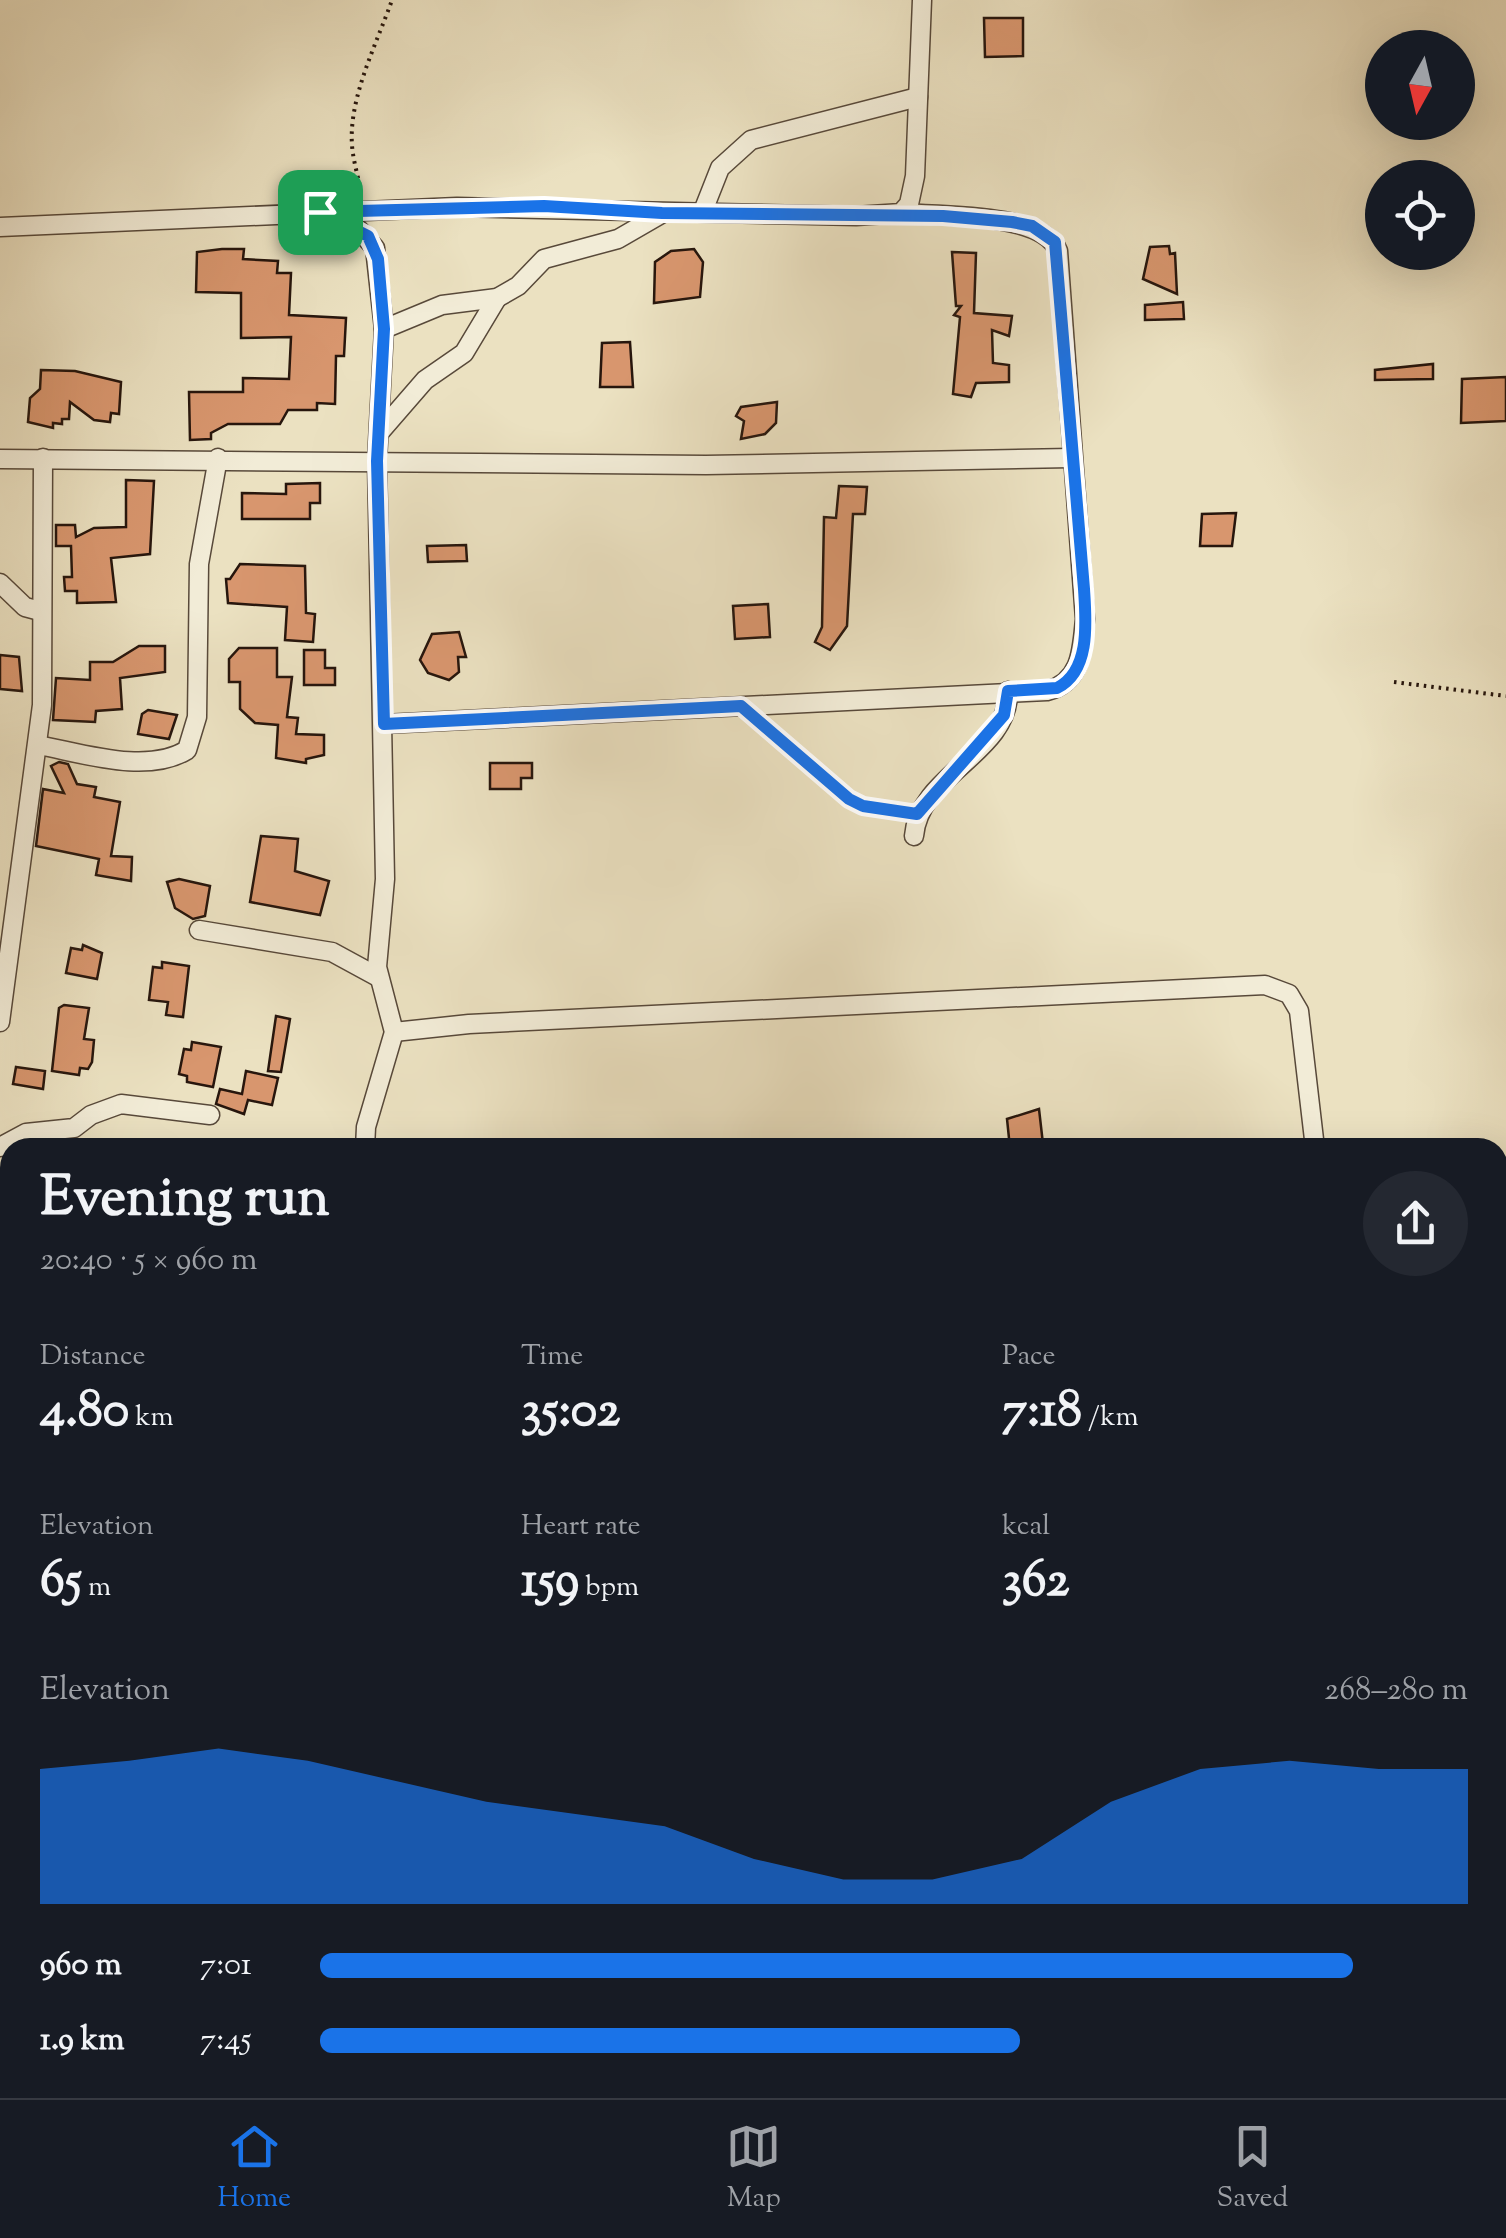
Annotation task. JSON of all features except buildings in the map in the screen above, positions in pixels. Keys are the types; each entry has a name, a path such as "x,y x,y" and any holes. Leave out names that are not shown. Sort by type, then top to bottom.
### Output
{"street":[{"path":"901,213 909,204 914,176 922,0"},
{"path":"703,210 720,168 751,140 918,97"},
{"path":"0,226 544,206 662,213 901,213 1012,222 1032,226 1055,242 1086,619 1078,665 1057,688 384,724"},
{"path":"320,212 359,230 375,248 384,329 377,461 385,879 378,976 394,1032 365,1138"},
{"path":"384,329 442,305 497,298 518,286 544,258 618,239 662,213"},
{"path":"379,433 425,380 464,353 497,298"},
{"path":"0,1022 38,746 44,458"},
{"path":"38,746 148,761 175,758 187,750 197,716 199,564 218,458"},
{"path":"0,459 706,465 1071,458"},
{"path":"0,583 25,607 40,611"},
{"path":"914,836 917,814 1004,715 1008,691"},
{"path":"200,930 332,952 378,976"},
{"path":"394,1032 470,1024 1265,985 1289,994 1299,1010 1315,1138"},
{"path":"16,1138 26,1133 74,1128 121,1104 210,1115"}],"path":[{"path":"363,210 352,153 354,125 392,0"},
{"path":"1394,682 1506,696"},
{"path":"741,706 849,799 863,806 917,814"}],"route":[{"path":"544,206 662,213 901,213 1032,226 1055,242 1058,251 1086,619 1074,675 1047,691 1008,691 1009,704 988,738 927,798 917,814 863,806 849,799 741,706 384,724 377,461 384,329 378,259 368,236 348,222 320,212 544,206"}]}
